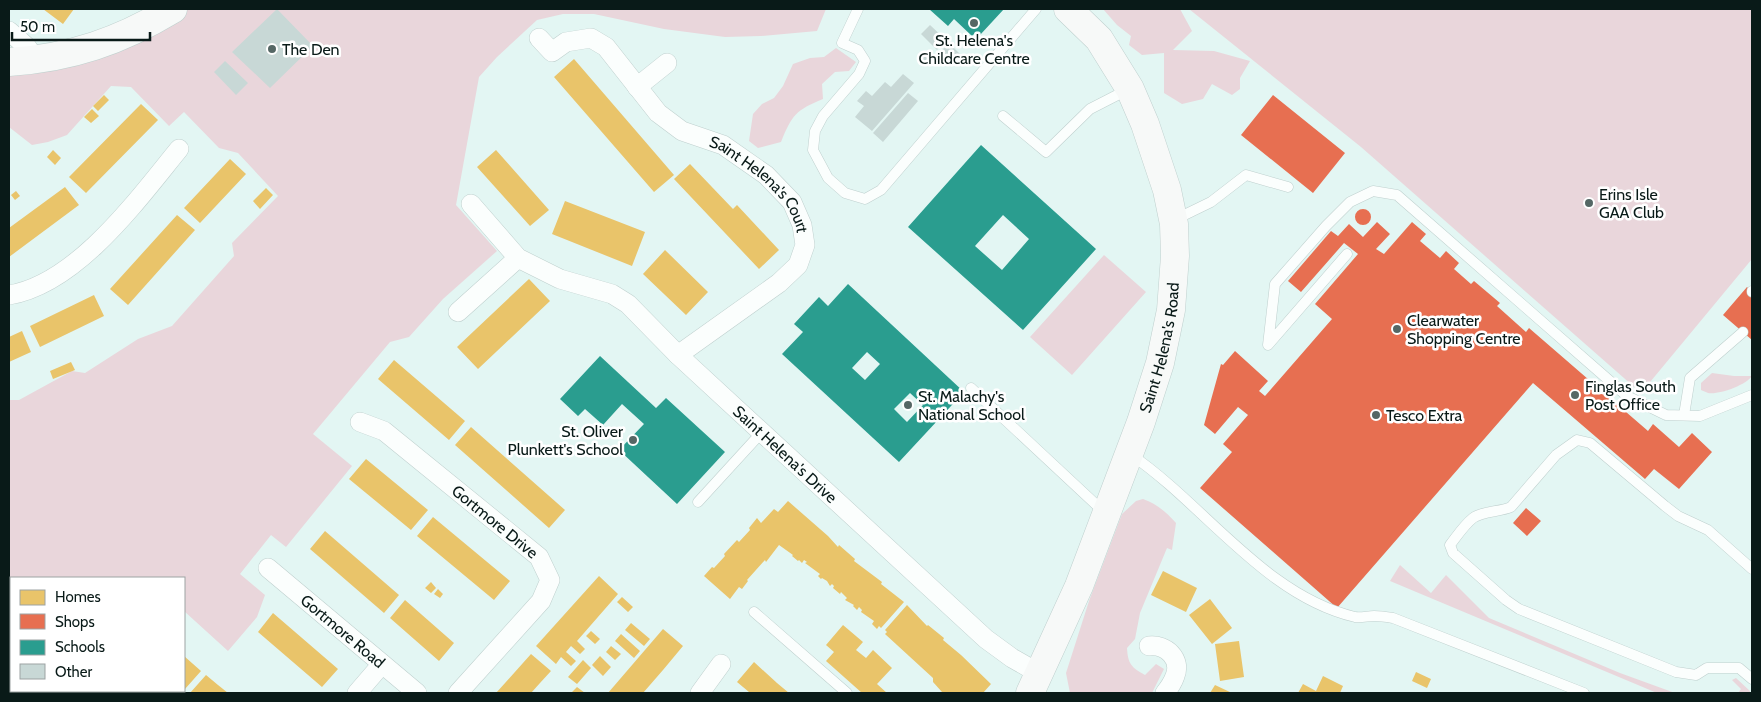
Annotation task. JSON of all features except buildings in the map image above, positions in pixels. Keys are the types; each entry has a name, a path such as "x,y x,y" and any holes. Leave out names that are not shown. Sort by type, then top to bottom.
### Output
{"street":[{"name":"Saint Helena's Road","path":"1035,684 1079,586 1129,454 1160,363 1171,310 1175,256 1173,221 1167,190 1145,124 1130,89 1099,39 1068,9"},
{"path":"9,62 35,60 83,50 123,36 157,15"},
{"path":"9,31 26,47 35,60"},
{"name":"Saint Helena's Court","path":"539,38 552,52 566,42 591,38 606,46 658,113 682,132 724,145 766,175 792,202 802,225 805,245 798,265 779,283 678,355"},
{"path":"638,87 667,62"},
{"path":"9,295 40,284 72,265 123,218 179,148"},
{"name":"Saint Helena's Drive","path":"471,204 518,258 560,279 612,294 628,304 678,355 986,639 1012,658 1035,684"},
{"path":"458,312 518,258"},
{"name":"Gortmore Drive","path":"360,422 384,431 539,558 550,580 541,601 458,693"},
{"name":"Gortmore Road","path":"268,568 417,693"},
{"path":"1150,646 1159,645 1169,650 1175,661 1176,674 1166,693"},
{"path":"357,693 382,664"},
{"path":"700,693 721,664"}],"lane":[{"path":"858,9 842,43 858,50 865,61 859,74 823,116 815,131 813,150 828,178 845,193 865,199 881,190 1036,9"},
{"path":"1003,116 1046,152 1090,109 1130,89"},
{"path":"1173,221 1211,202 1246,175 1288,187"},
{"path":"1347,254 1268,345 1275,284 1326,226 1350,202 1373,191 1397,195 1627,396 1666,415 1700,416 1752,395"},
{"path":"1684,416 1690,378 1743,332"},
{"path":"971,388 1106,515"},
{"path":"698,502 762,432"},
{"path":"1752,569 1708,530 1678,516 1590,443 1577,440 1556,455 1511,507 1502,512 1486,513 1474,517 1450,545 1453,552 1506,600 1519,609 1676,672 1696,675 1707,668 1739,668 1752,679"},
{"path":"1129,454 1146,465 1274,578 1323,606 1357,618 1376,616 1393,618 1584,693"},
{"path":"754,612 847,693"}],"shaded area":[{"path":"174,9 826,9 817,31 725,37 664,29 594,14 563,14 537,20 497,57 479,77 456,205 497,251 443,299 409,337 390,342 313,434 352,466 286,547 271,535 240,574 265,595 257,617 228,651 185,612 185,577 10,577 9,646 9,400 19,400 72,371 85,373 138,339 172,326 234,256 232,243 278,196 238,153 219,148 184,112 169,126 131,87 111,86 67,135 48,142 32,145 9,127 9,63"},
{"path":"1103,9 1180,9 1192,31 1173,50 1214,51 1250,61 1240,78 1240,89 1232,95 1212,84 1203,99 1182,104 1164,93 1164,53 1142,55 1129,45 1131,36 1117,25"},
{"name":"Erins Isle GAA Club","path":"1189,9 1752,9 1752,259 1641,393 1361,147"},
{"path":"836,48 856,62 849,71 835,72 822,84 823,99 801,110 792,119 781,142 758,148 749,141 753,114 762,104 774,98 783,86 793,64 810,58 824,57"},
{"path":"1104,255 1146,292 1072,375 1030,337"},
{"path":"1712,373 1752,376 1744,383 1732,389 1708,393 1701,390 1701,383"},
{"path":"1143,499 1153,503 1176,523 1172,550 1167,548 1140,613 1135,639 1127,648 1127,653 1131,664 1136,670 1145,675 1156,664 1164,669 1152,693 1070,693 1066,673 1089,601 1122,514 1136,501"},
{"path":"1400,565 1431,593 1446,575 1489,618 1620,673 1675,693 1657,693 1390,581"},
{"path":"1736,678 1750,693 1738,693 1741,689 1732,680"}],"place":[{"name":"St. Helena's Childcare Centre","path":"974,23"},
{"name":"The Den","path":"272,49"},
{"name":"Erins Isle GAA Club","path":"1589,203"},
{"name":"Clearwater Shopping Centre","path":"1397,329"},
{"name":"Finglas South Post Office","path":"1575,395"},
{"name":"St. Malachy's National School","path":"908,405"},
{"name":"Tesco Extra","path":"1376,415"},
{"name":"St. Oliver Plunkett's School","path":"633,440"}]}
